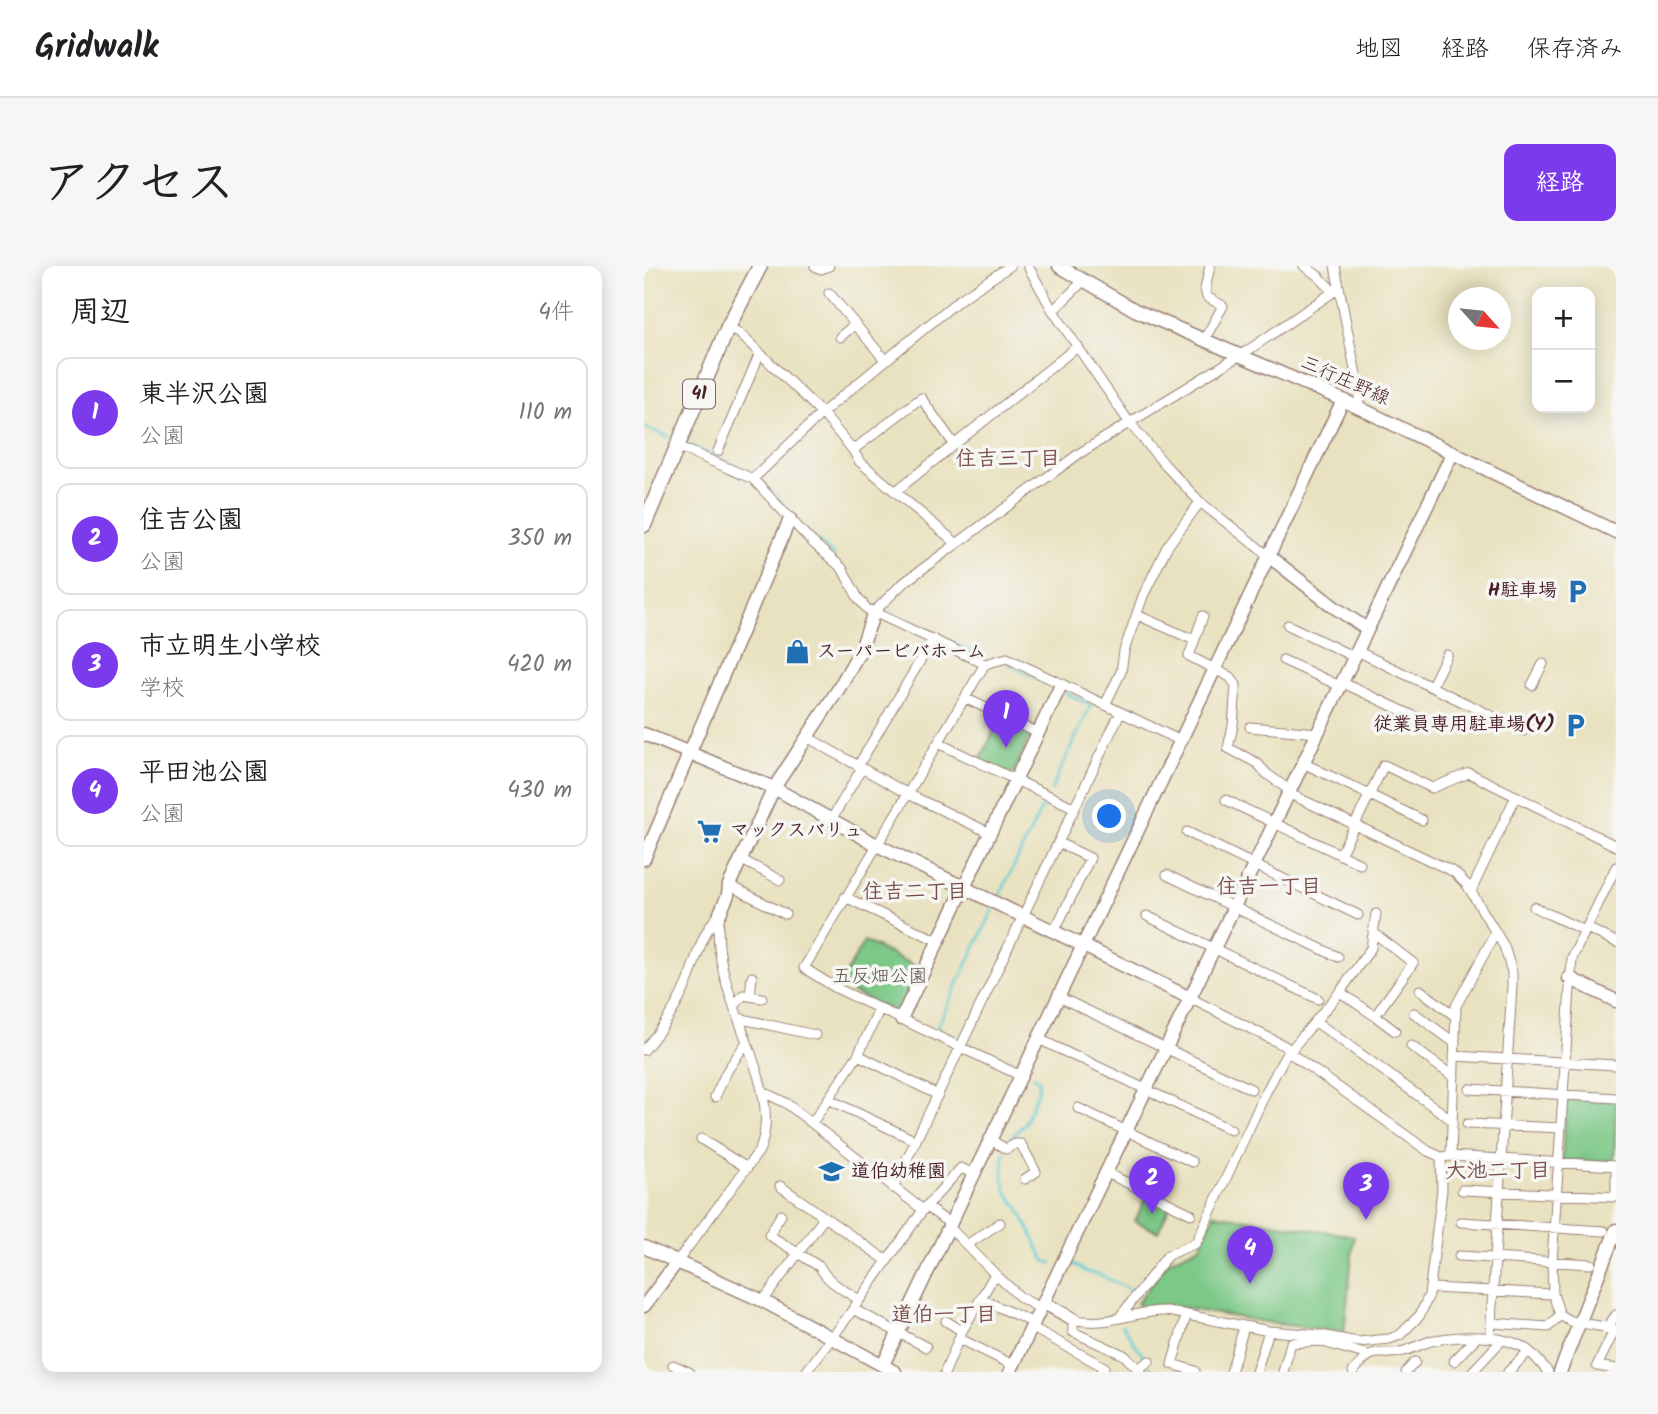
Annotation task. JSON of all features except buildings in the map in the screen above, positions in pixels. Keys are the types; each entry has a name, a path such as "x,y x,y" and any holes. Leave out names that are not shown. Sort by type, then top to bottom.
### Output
{"main road":[{"name":"41","path":"644,525 728,327 760,266"}],"street":[{"path":"815,266 821,269 829,266"},
{"path":"753,479 822,413 885,360 959,300 1010,266"},
{"path":"1028,266 1053,311 1129,422 1165,465 1200,502 1334,607 1367,629"},
{"name":"三行庄野線","path":"1059,266 1135,310 1358,406 1616,532"},
{"path":"1204,340 1223,306 1207,297 1205,289 1210,266"},
{"path":"1304,266 1336,290"},
{"path":"1335,266 1336,290 1360,395 1358,406"},
{"path":"1053,311 1083,281"},
{"path":"644,1050 662,1029 686,987 703,936 720,913 728,895 729,885 774,788 861,649 874,612 902,584 1080,453 1239,355 1336,290"},
{"path":"830,293 885,360"},
{"path":"839,337 855,324"},
{"path":"728,327 761,353 822,413 859,461 956,543"},
{"path":"896,492 1078,346"},
{"path":"718,451 761,353"},
{"path":"853,450 921,398 954,444"},
{"path":"883,1365 1343,400"},
{"path":"677,446 753,479 790,519 842,568 867,609 985,664 1007,658 1181,741"},
{"path":"946,1321 961,1335 1012,1370 1453,452"},
{"path":"1105,705 1121,672 1124,651 1143,596 1167,547 1200,502"},
{"path":"644,859 790,519"},
{"path":"1137,615 1194,640"},
{"path":"1203,616 1189,656 1230,677 1236,685 1233,726 1228,748 1257,763 1267,775 1289,791 1454,873 1471,891 1507,953 1512,972 1490,1338"},
{"path":"1288,625 1431,687 1523,732"},
{"path":"831,820 933,639"},
{"path":"1431,687 1447,655"},
{"path":"1283,660 1418,718"},
{"path":"985,664 804,968 834,986 1021,1076"},
{"path":"1532,685 1543,664"},
{"path":"901,1018 1061,684"},
{"path":"965,698 1038,733"},
{"path":"893,1188 1121,713"},
{"path":"1250,727 1317,733"},
{"path":"644,734 774,788 877,845 1276,1040 1290,1053 1428,1151 1441,1157 1559,1162 1616,1168 1616,1195 1557,1196 1462,1190"},
{"path":"807,737 908,794 990,833"},
{"path":"938,743 1075,808"},
{"path":"1303,763 1422,820"},
{"path":"1340,855 1384,765 1432,789 1469,774 1616,846"},
{"path":"1471,891 1516,796"},
{"path":"1226,800 1360,864"},
{"path":"1187,832 1358,915"},
{"path":"1055,930 1090,858 1059,843"},
{"path":"742,860 780,880"},
{"path":"1612,1329 1580,1323 1560,1315 1553,1294 1552,1262 1572,958 1616,867"},
{"path":"1167,875 1338,957"},
{"path":"729,885 785,914"},
{"path":"845,897 938,941"},
{"path":"1534,907 1616,942"},
{"path":"644,1306 747,1168 764,1140 763,1092 719,958 717,929 720,913"},
{"path":"1119,1318 1168,1255 1196,1243 1284,1058 1340,992 1371,948 1376,914"},
{"path":"1147,916 1318,999"},
{"path":"1451,1156 1456,1006 1496,932"},
{"path":"1374,933 1413,963 1375,1017"},
{"path":"750,996 752,976"},
{"path":"1569,978 1616,1001"},
{"path":"1420,990 1455,1016"},
{"path":"1340,992 1395,1031"},
{"path":"734,1007 743,995 762,998"},
{"path":"1059,997 1251,1089"},
{"path":"812,1123 858,1055 880,1008"},
{"path":"1414,1013 1455,1043"},
{"path":"738,1018 815,1035"},
{"path":"1316,1022 1452,1120"},
{"path":"1039,1039 1231,1130"},
{"path":"715,1097 727,1071 746,1043"},
{"path":"1411,1046 1454,1077"},
{"path":"858,1055 938,1094"},
{"path":"1454,1056 1616,1065"},
{"path":"1470,1089 1616,1098"},
{"path":"763,1092 786,1103 893,1188 950,1226 1020,1297 1087,1322 1154,1311 1320,1338 1358,1342 1395,1337 1405,1331 1420,1315 1431,1288 1442,1190 1441,1157"},
{"path":"828,1099 916,1141"},
{"path":"1078,1108 1192,1162"},
{"path":"1467,1124 1561,1128"},
{"path":"701,1139 747,1168"},
{"path":"991,1140 1006,1149 1021,1144 1036,1172 1025,1179"},
{"path":"806,1372 924,1208 961,1168 974,1174"},
{"path":"1105,1172 1191,1214"},
{"path":"780,1186 886,1260"},
{"path":"781,1215 769,1235 820,1267 822,1273 859,1300"},
{"path":"763,1301 824,1218"},
{"path":"1461,1222 1613,1232 1560,1372"},
{"path":"968,1244 1000,1223"},
{"path":"644,1247 763,1301 895,1372"},
{"path":"1459,1256 1591,1264"},
{"path":"945,1372 961,1335 995,1274"},
{"path":"1431,1288 1553,1294"},
{"path":"981,1299 1033,1325 1104,1367 1101,1372"},
{"path":"853,1309 926,1347"},
{"path":"1492,1323 1548,1326 1560,1315"},
{"path":"1616,1315 1596,1369 1616,1369"},
{"path":"1186,1316 1172,1364 1195,1371"},
{"path":"1073,1319 1073,1332 1124,1355 1143,1367"},
{"path":"1231,1372 1244,1326"},
{"path":"1256,1372 1269,1331"},
{"path":"1283,1372 1291,1343 1320,1338 1368,1355"},
{"path":"1454,1362 1476,1338"},
{"path":"1353,1372 1368,1355 1377,1352 1403,1352 1435,1340 1476,1338 1502,1340 1529,1351 1548,1372"},
{"path":"1472,1372 1502,1340"},
{"path":"1508,1372 1529,1351"},
{"path":"1406,1372 1415,1362"},
{"path":"673,1365 689,1372"}],"green space":[{"path":"1000,718 1031,733 1014,773 1010,774 980,760"},
{"name":"五反畑公園","path":"864,941 921,969 897,1013 839,986"},
{"path":"1566,1100 1616,1101 1614,1162 1562,1160"},
{"path":"1147,1195 1170,1206 1158,1232 1135,1221"},
{"path":"1214,1214 1354,1236 1344,1332 1277,1324 1166,1305 1141,1307 1137,1303 1170,1260 1200,1246"}],"waterway":[{"path":"644,427 669,437"},
{"path":"688,445 746,471"},
{"path":"759,478 787,509"},
{"path":"811,535 835,556"},
{"path":"858,590 874,606"},
{"path":"881,610 985,658"},
{"path":"1008,664 1053,686"},
{"path":"1051,790 1091,705 1066,693"},
{"path":"999,897 1045,801"},
{"path":"961,1040 936,1029 994,908"},
{"path":"968,1044 1015,1066"},
{"path":"1006,1144 1025,1123 1038,1090 1039,1081 1033,1076"},
{"path":"1004,1153 1003,1177 1006,1191 1018,1207 1045,1261 1052,1263"},
{"path":"1069,1264 1131,1290 1130,1300"},
{"path":"1122,1325 1146,1360"},
{"path":"1149,1366 1153,1372"}],"place":[{"name":"H駐車場","path":"1577,591"},
{"name":"スーパービバホーム","path":"797,652"},
{"name":"従業員専用駐車場(Y)","path":"1575,725"},
{"name":"東半沢公園","path":"1006,748"},
{"name":"マックスバリュ","path":"710,831"},
{"name":"道伯幼稚園","path":"831,1172"},
{"name":"住吉公園","path":"1152,1214"},
{"name":"市立明生小学校","path":"1366,1220"},
{"name":"平田池公園","path":"1250,1284"}],"district":[{"name":"住吉三丁目","path":"1008,459"},
{"name":"住吉一丁目","path":"1269,887"},
{"name":"住吉二丁目","path":"915,892"},
{"name":"大池二丁目","path":"1498,1171"},
{"name":"道伯一丁目","path":"944,1315"}]}
